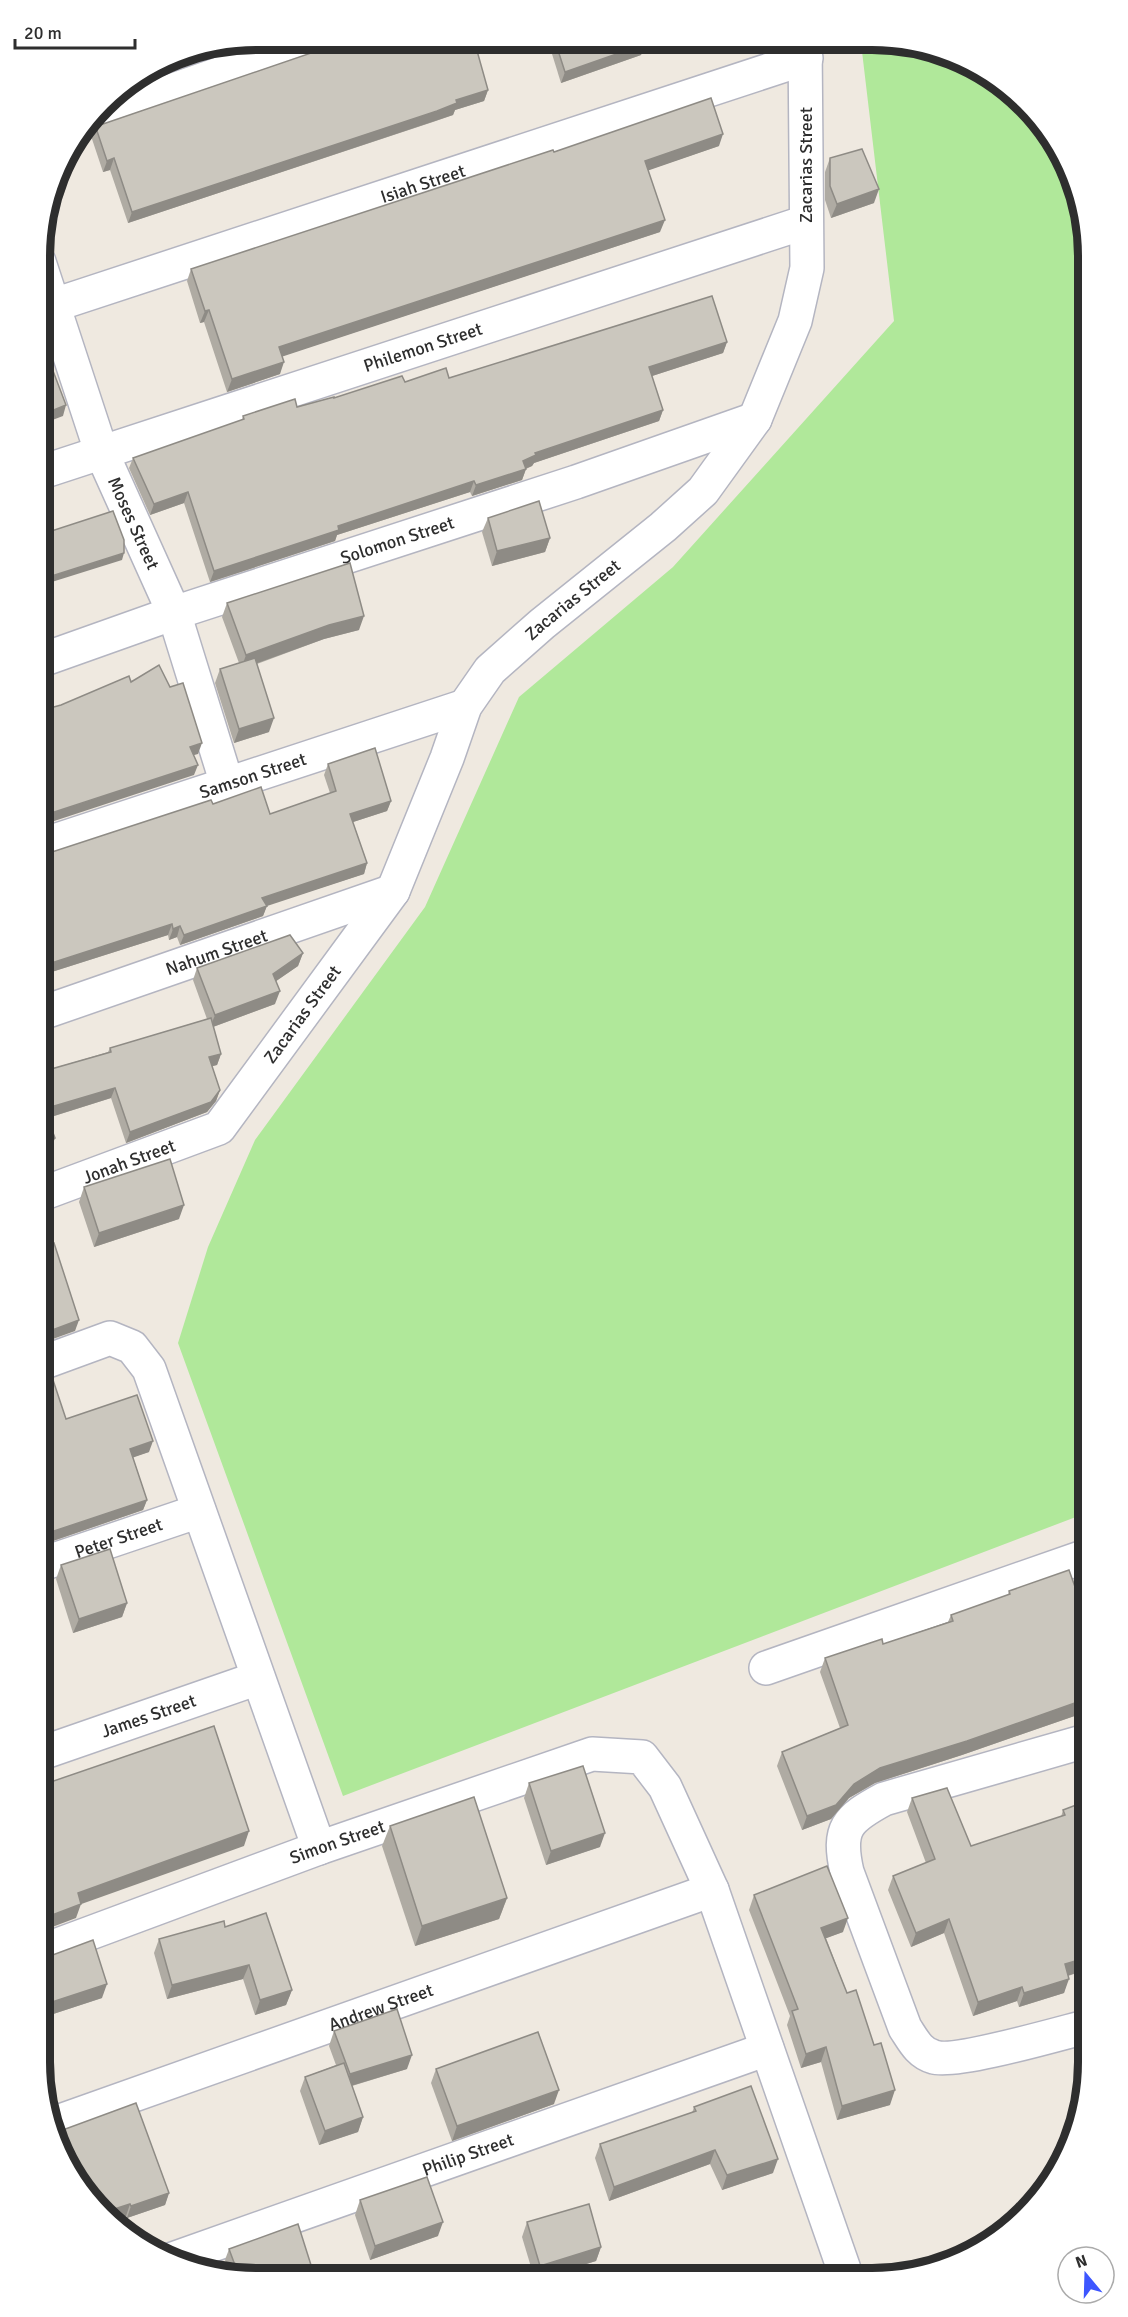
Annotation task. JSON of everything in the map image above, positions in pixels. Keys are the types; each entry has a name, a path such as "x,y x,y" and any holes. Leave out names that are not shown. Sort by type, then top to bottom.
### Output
{"street":[{"path":"107,113 288,50"},
{"name":"Zacarias Street","path":"219,1128 393,891 447,758 465,706 490,670 542,624 663,527 703,491 755,419 795,321 807,268 806,50"},
{"name":"Isiah Street","path":"50,307 806,50"},
{"name":"Philemon Street","path":"50,468 806,222"},
{"name":"Moses Street","path":"50,316 101,451 174,613 227,784"},
{"name":"Solomon Street","path":"50,657 174,613 565,486 755,419"},
{"name":"Samson Street","path":"50,842 465,706"},
{"name":"Nahum Street","path":"50,1010 393,891"},
{"name":"Jonah Street","path":"50,1191 219,1128"},
{"path":"50,1360 110,1338 132,1347 149,1369 319,1848"},
{"name":"Peter Street","path":"50,1561 199,1511"},
{"path":"766,1668 1078,1559"},
{"name":"James Street","path":"50,1750 258,1678"},
{"path":"1078,1743 884,1799 859,1812 845,1828 842,1851 847,1872 905,2028 918,2048 934,2058 959,2058 1078,2029"},
{"name":"Simon Street","path":"50,1948 319,1848 592,1754 642,1757 665,1787 712,1890"},
{"path":"712,1890 844,2268"},
{"name":"Andrew Street","path":"58,2122 712,1890"},
{"name":"Philip Street","path":"185,2255 767,2049"}],"green space":[{"path":"862,50 900,51 939,60 987,84 1008,101 1044,141 1057,164 1068,189 1077,228 1078,1516 343,1796 178,1343 208,1247 255,1140 425,907 519,697 673,567 894,321"}],"building":[{"path":"320,50 477,50 488,90 456,100 457,103 437,111 132,212 114,158 107,161 95,126"},
{"path":"558,50 628,50 565,72"},
{"path":"711,98 723,134 645,161 665,220 279,347 284,362 232,379 209,310 205,311 191,269 553,150 554,152"},
{"path":"862,149 879,189 837,204 830,186 830,158"},
{"path":"712,296 727,342 649,367 663,410 535,453 536,455 523,461 526,469 476,485 474,481 338,526 339,530 214,571 188,492 154,504 133,458 244,419 243,416 295,399 297,407 334,398 402,376 405,382 446,368 449,378"},
{"path":"50,363 66,405 50,412"},
{"path":"539,501 550,538 497,551 488,518"},
{"path":"113,511 124,540 124,553 50,577 50,531"},
{"path":"350,563 364,616 329,625 246,655 227,603"},
{"path":"255,658 274,718 239,729 220,669"},
{"path":"159,665 170,687 183,683 202,743 190,747 198,765 50,813 50,708 129,676 131,682"},
{"path":"375,748 391,801 350,814 367,863 262,898 267,906 184,935 180,926 173,929 172,924 50,963 50,853 211,800 213,804 261,787 270,814 336,791 328,764"},
{"path":"290,935 303,953 273,974 280,991 215,1015 197,968"},
{"path":"211,1018 221,1054 209,1057 220,1090 211,1102 130,1132 115,1088 50,1107 50,1069 111,1052 110,1048"},
{"path":"50,1125 55,1138 50,1140"},
{"path":"170,1159 184,1205 99,1233 84,1187"},
{"path":"54,1243 79,1320 50,1331 50,1244"},
{"path":"50,1371 66,1419 137,1395 153,1441 130,1449 147,1500 50,1532"},
{"path":"110,1549 127,1603 79,1619 61,1565"},
{"path":"1069,1570 1078,1595 1078,1702 967,1741 880,1768 854,1784 836,1805 807,1816 782,1752 848,1725 825,1658 882,1639 883,1644 953,1621 951,1615 1010,1594 1009,1591"},
{"path":"214,1726 249,1831 78,1893 81,1904 50,1916 50,1782"},
{"path":"583,1766 605,1833 551,1851 529,1783"},
{"path":"947,1788 971,1846 1065,1815 1063,1810 1078,1804 1078,1960 1065,1964 1069,1979 1024,1993 1022,1987 978,2002 949,1919 916,1933 893,1876 935,1859 912,1798"},
{"path":"474,1797 507,1898 422,1926 390,1826"},
{"path":"827,1866 848,1918 821,1928 847,1993 856,1990 874,2045 881,2043 895,2090 842,2106 826,2047 806,2054 792,2011 798,2009 754,1895"},
{"path":"266,1913 292,1990 260,2000 249,1965 172,1985 159,1939 224,1921 225,1927"},
{"path":"93,1940 107,1984 50,2003 50,1956"},
{"path":"397,2009 412,2055 350,2074 334,2031"},
{"path":"538,2032 559,2090 457,2126 436,2069"},
{"path":"344,2063 363,2117 325,2131 305,2077"},
{"path":"751,2086 778,2159 727,2175 715,2150 614,2187 600,2144 696,2111 694,2107"},
{"path":"136,2103 169,2193 113,2209 84,2176 61,2131"},
{"path":"427,2177 443,2222 375,2246 360,2200"},
{"path":"589,2204 601,2247 540,2266 527,2222"},
{"path":"298,2224 311,2265 301,2268 236,2267 229,2249"}]}
